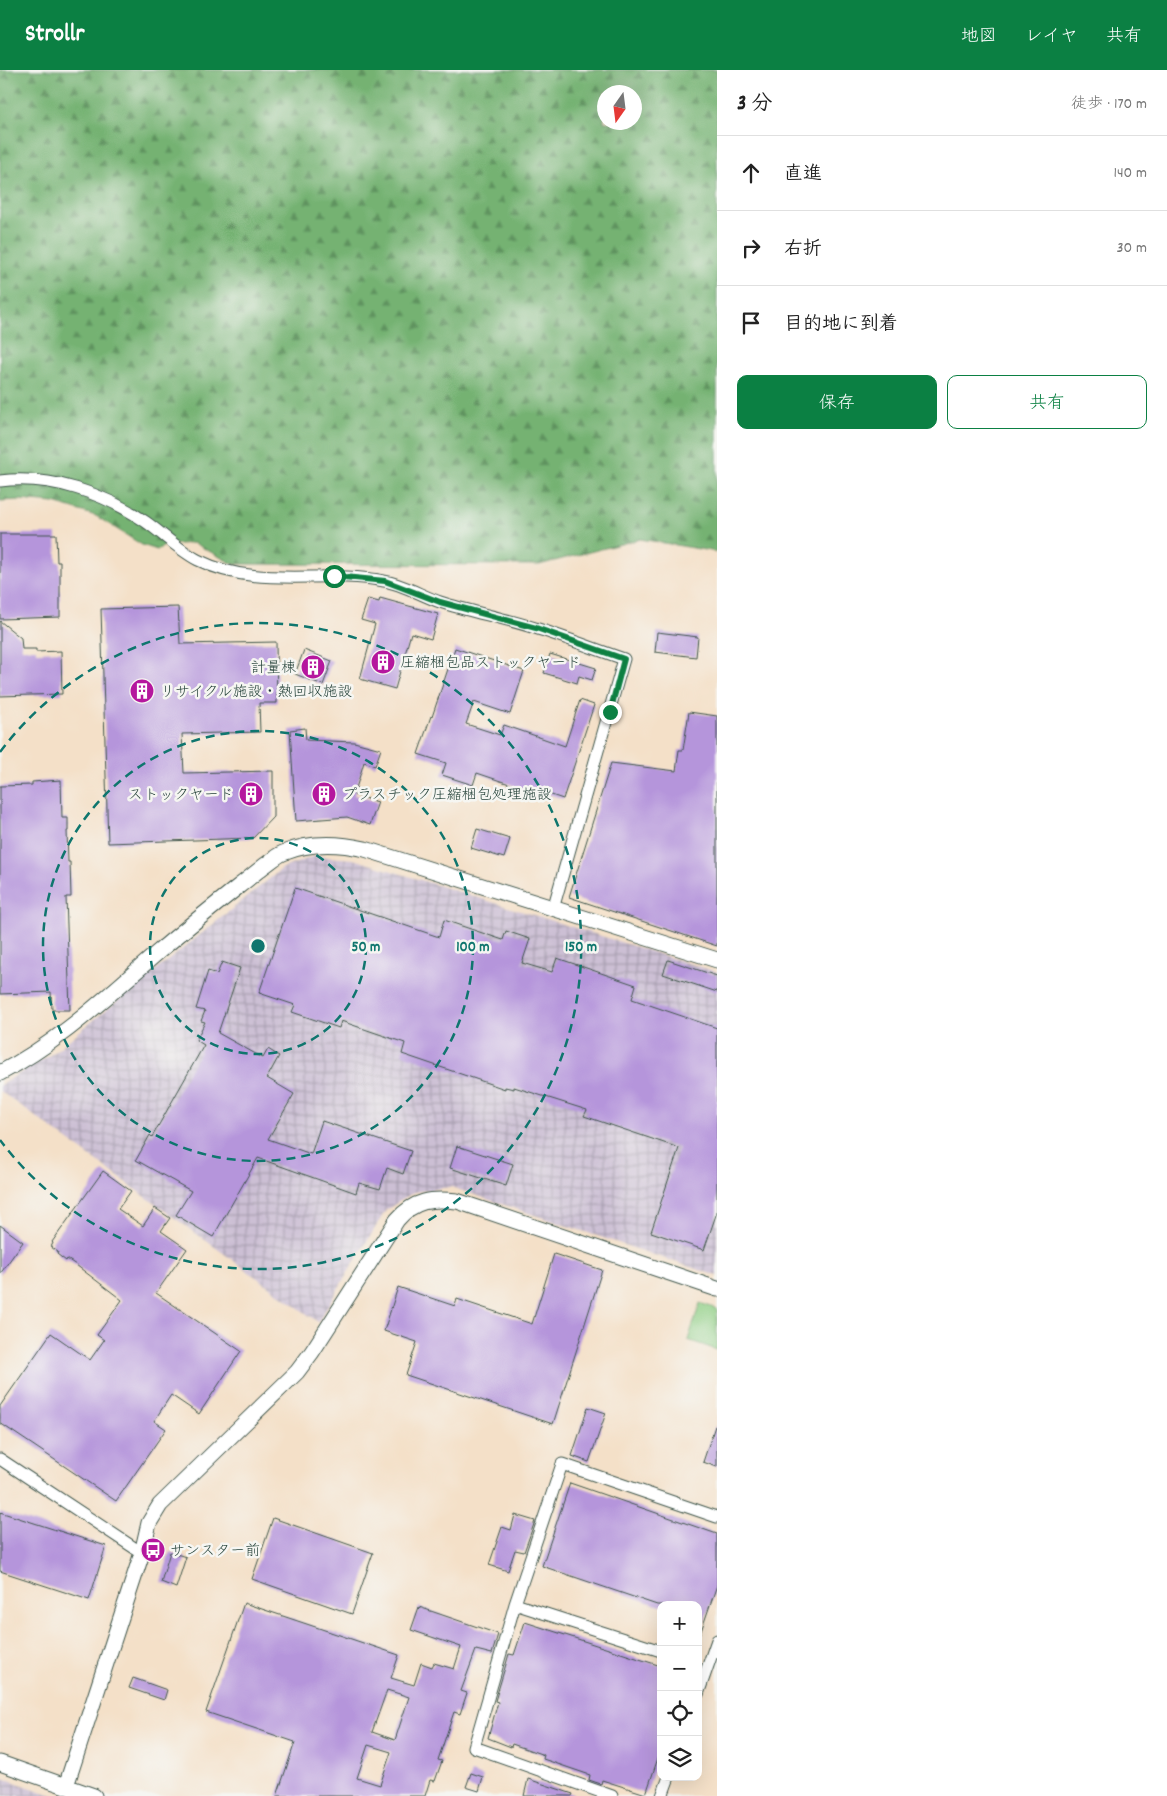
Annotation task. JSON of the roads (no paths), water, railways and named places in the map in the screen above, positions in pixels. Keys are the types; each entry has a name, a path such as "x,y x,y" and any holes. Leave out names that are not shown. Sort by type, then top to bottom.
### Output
{"street":[{"path":"0,480 17,479 62,485 86,491 114,503 145,521 197,559 225,570 264,578 334,576 385,581 440,602 536,628 624,659 553,908"},
{"path":"0,1073 19,1064 57,1038 96,1007 157,953 282,853 323,844 345,845 366,849 717,960"},
{"path":"66,1786 142,1553 149,1523 160,1505 297,1372 312,1352 396,1220 405,1210 418,1203 439,1198 458,1201 717,1289"},
{"path":"0,1458 142,1553"},
{"path":"612,1796 474,1747 515,1604 562,1464 717,1516"},
{"path":"515,1604 657,1649"},
{"path":"698,1691 703,1664 717,1640"},
{"path":"0,1763 94,1796"},
{"path":"662,1796 668,1781"}],"place":[{"name":"圧縮梱包品ストックヤード","path":"383,662"},
{"name":"計量棟","path":"313,667"},
{"name":"リサイクル施設・熱回収施設","path":"142,691"},
{"name":"ストックヤード","path":"251,794"},
{"name":"プラスチック圧縮梱包処理施設","path":"324,794"},
{"name":"サンスター前","path":"153,1550"}]}
